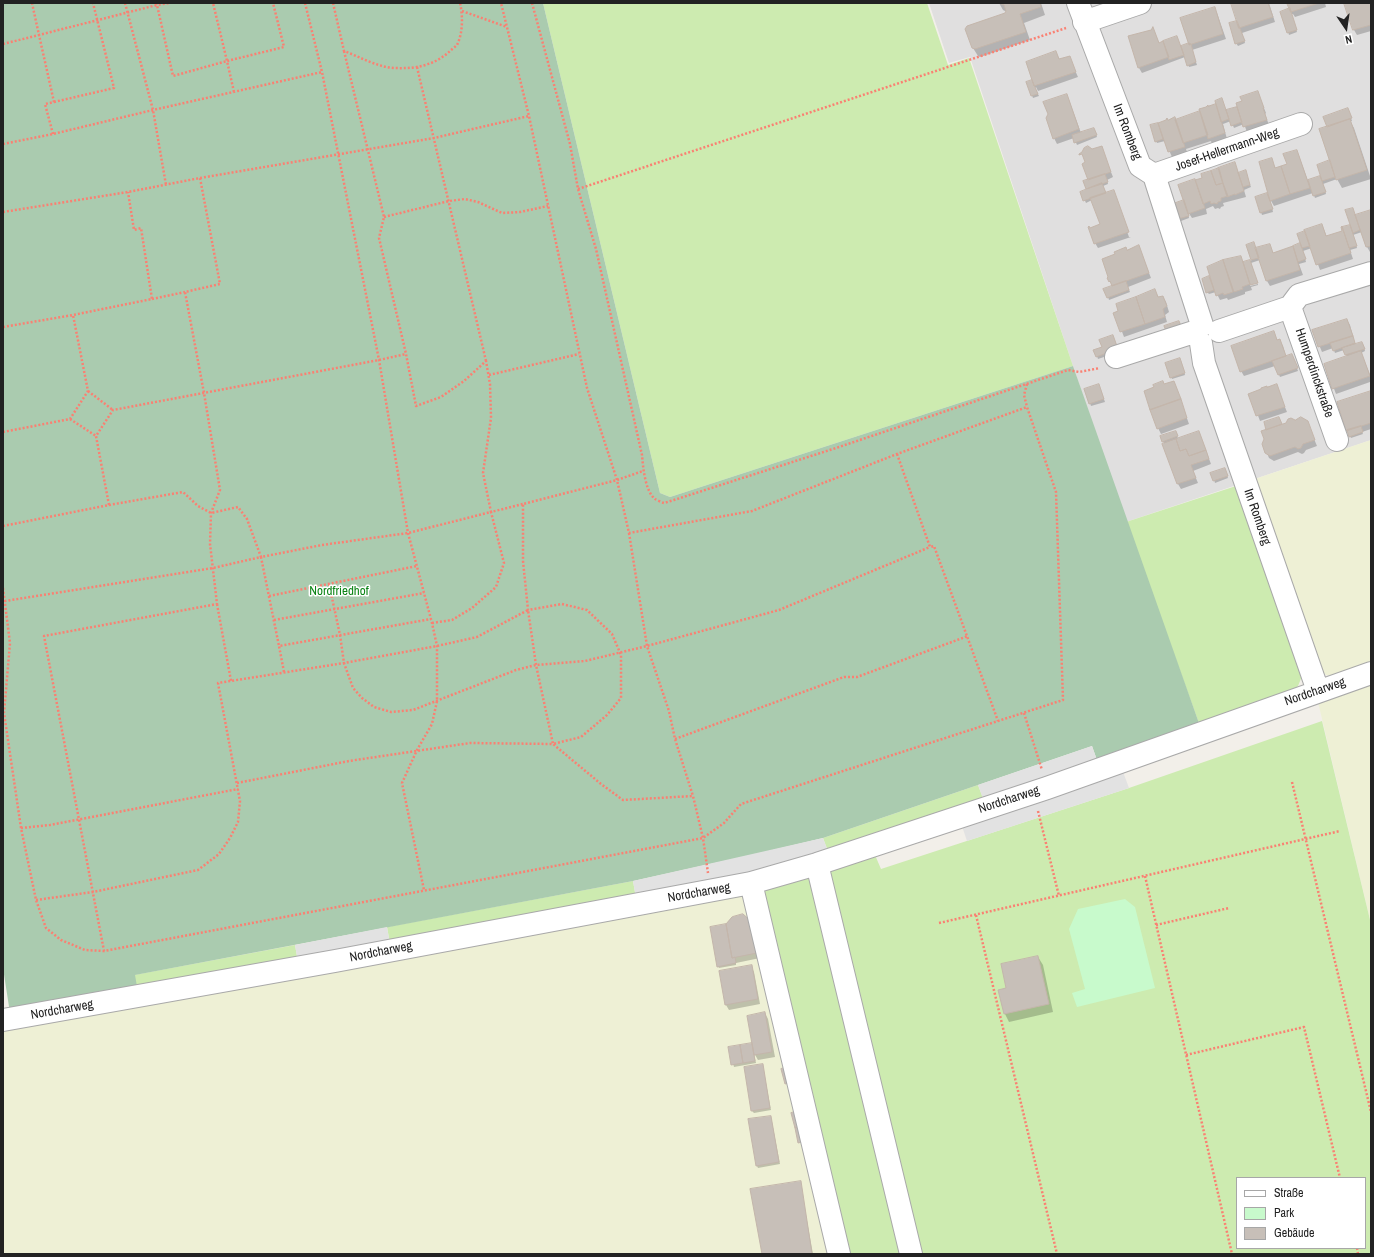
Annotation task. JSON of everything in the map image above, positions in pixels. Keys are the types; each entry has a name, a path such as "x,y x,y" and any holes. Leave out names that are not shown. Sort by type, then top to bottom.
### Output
{"street":[{"path":"1081,12 1140,3"},
{"name":"Im Romberg","path":"1081,12 1140,166 1154,175 1205,333 1204,363 1318,691"},
{"name":"Josef-Hellermann-Weg","path":"1154,175 1301,124"},
{"path":"1116,357 1205,333 1290,307 1299,295 1370,278"},
{"name":"Humperdinckstraße","path":"1290,307 1337,440"},
{"name":"Nordcharweg","path":"3,1020 342,960 751,883 816,864 1041,790 1371,673"},
{"path":"816,864 911,1254"},
{"path":"751,883 839,1254"}],"path":[{"path":"32,3 54,102"},
{"path":"53,134 45,104 114,88 93,3"},
{"path":"125,3 153,110 166,185"},
{"path":"3,44 127,13 156,4 169,3"},
{"path":"214,3 234,92"},
{"path":"156,4 173,76 284,47 273,3"},
{"path":"305,3 322,72 339,154 379,360 408,533 437,646 437,701 432,724 417,750 402,783 424,890"},
{"path":"333,3 384,217 379,238 406,354 416,406 441,397 464,381 486,361"},
{"path":"344,51 375,64 395,68 417,67 431,64 456,46 461,31 462,11 460,3"},
{"path":"501,3 529,116 587,388 617,480 629,533 647,646 669,711 675,740 693,796 702,838 710,890"},
{"path":"532,3 570,144 578,189 598,257 642,455 643,471 649,489 654,498 664,503 836,448 1068,370 1079,372 1102,367 1116,357"},
{"path":"462,11 507,27"},
{"path":"578,189 1081,12"},
{"path":"417,67 489,375 492,418 483,473 504,563 496,586 472,608 452,620 432,623"},
{"path":"3,144 53,134 322,72"},
{"path":"3,212 128,192 200,178 434,138 529,116"},
{"path":"3,327 73,315 220,284 200,178"},
{"path":"128,192 134,230 141,228 152,299"},
{"path":"384,217 449,201 465,199 478,202 502,213 520,212 548,206"},
{"path":"185,292 220,490 211,513 210,544 217,604 231,681"},
{"path":"73,315 88,391 114,410"},
{"path":"109,505 96,436 114,410 406,354"},
{"path":"489,375 579,354"},
{"path":"3,588 10,643 4,712 20,828 36,900 46,928 61,940 85,950 104,951 702,838 724,823 740,804 1063,700 1056,492 1027,407 1024,390 1027,384"},
{"path":"70,419 88,391"},
{"path":"629,533 752,511 897,454 1027,407"},
{"path":"3,432 70,419 96,436"},
{"path":"897,454 930,547"},
{"path":"5,601 213,568 322,545 408,533 617,480 643,471"},
{"path":"3,526 183,492 198,506 211,513 238,507 248,519 261,557 284,672"},
{"path":"523,504 523,561 528,610 536,666 553,744 601,784 623,800 693,796"},
{"path":"329,584 340,635 344,663 353,688 362,698 374,707 391,712 414,710 516,670 536,666 585,661 780,610 934,546 998,721"},
{"path":"269,596 417,566"},
{"path":"274,620 424,593"},
{"path":"104,951 44,636 217,604"},
{"path":"36,900 93,892 198,870 219,854 230,838 238,822 240,801 218,683 344,663 477,637 528,610 562,604 587,610 612,634 621,655 621,698 607,715 581,738 553,744 470,743 349,760 237,783"},
{"path":"278,646 431,619"},
{"path":"675,740 844,677 857,677 968,636"},
{"path":"1024,713 1041,790 1059,896"},
{"path":"1292,782 1371,1112"},
{"path":"20,828 78,820 238,789"},
{"path":"939,923 1340,831"},
{"path":"1145,876 1232,1254"},
{"path":"1156,925 1229,908"},
{"path":"976,915 1057,1254"},
{"path":"1186,1055 1304,1027 1340,1177"}],"shaded area":[{"path":"929,3 1371,3 1371,440 1126,522 970,57 949,63"},
{"path":"1092,746 1098,763 984,801 978,785"},
{"path":"1122,769 1129,788 967,841 961,823"},
{"path":"823,838 829,854 636,898 633,881"},
{"path":"387,927 390,944 298,962 295,945"}],"green space":[{"name":"Nordfriedhof","path":"3,3 543,3 660,493 670,497 1073,366 1200,726 1098,763 1092,746 823,838 633,881 135,975 138,992 10,1013 3,968"},
{"path":"543,3 927,3 948,65 969,58 1073,366 670,497 660,493"},
{"path":"1371,440 1371,666 1341,677 1326,675 1320,670 1249,481"},
{"path":"1236,486 1302,676 1298,686 1287,695 1200,726 1126,522"},
{"path":"1371,684 1371,924 1318,702"},
{"path":"1322,721 1371,924 1371,1254 847,1254 760,889 875,855 881,869 1129,788"},
{"path":"978,785 984,801 829,854 823,838"},
{"path":"633,881 636,898 390,944 387,927"},
{"path":"749,893 833,1254 3,1254 3,1030 695,905"},
{"path":"1125,899 1135,907 1155,988 1077,1007 1072,993 1085,989 1069,929 1078,909"},
{"path":"295,945 298,962 138,992 134,975"}],"building":[{"path":"999,3 1040,3 1041,7 1020,14 1026,32 975,49 972,48 965,29 967,26 1005,13 1006,11 1004,5"},
{"path":"1231,3 1268,3 1273,17 1239,28"},
{"path":"1287,3 1319,3 1291,12"},
{"path":"1344,3 1371,3 1371,25 1353,30"},
{"path":"1215,7 1223,34 1189,45 1180,18"},
{"path":"1290,8 1297,30 1287,33 1280,12"},
{"path":"1237,21 1245,41 1235,44 1229,23"},
{"path":"1153,27 1159,43 1163,41 1169,57 1138,68 1128,36 1151,30"},
{"path":"1177,36 1184,55 1169,60 1163,41"},
{"path":"1189,43 1191,44 1196,62 1187,66 1181,46"},
{"path":"1056,51 1059,59 1070,56 1076,72 1034,86 1026,62"},
{"path":"1032,80 1038,94 1031,96 1026,82"},
{"path":"1258,91 1267,120 1243,127 1236,103 1242,101 1240,97"},
{"path":"1067,94 1079,129 1053,139 1046,118 1048,114 1043,102"},
{"path":"1222,98 1229,119 1221,122 1215,101"},
{"path":"1216,104 1225,133 1208,139 1199,109 1208,105"},
{"path":"1237,107 1242,122 1231,126 1226,110"},
{"path":"1348,108 1352,118 1327,127 1323,117"},
{"path":"1200,111 1208,135 1183,143 1175,120"},
{"path":"1175,117 1185,147 1168,152 1158,123 1166,120 1167,118 1168,120"},
{"path":"1350,119 1367,170 1336,180 1319,129"},
{"path":"1158,123 1163,139 1155,142 1150,125"},
{"path":"1094,128 1097,135 1074,143 1072,135"},
{"path":"1088,146 1092,149 1102,146 1111,172 1088,180 1082,164 1085,162 1082,154 1079,154"},
{"path":"1297,150 1310,188 1290,194 1281,166 1287,164 1283,154"},
{"path":"1272,158 1275,168 1281,166 1290,194 1270,201 1259,162"},
{"path":"1330,160 1335,177 1322,181 1317,165"},
{"path":"1235,162 1244,191 1227,197 1218,168"},
{"path":"1219,168 1223,183 1216,185 1211,171"},
{"path":"1246,170 1250,185 1243,187 1238,173"},
{"path":"1211,171 1216,185 1223,183 1228,196 1221,198 1221,201 1217,204 1211,204 1210,201 1203,204 1195,180 1202,178 1201,174"},
{"path":"1105,174 1108,182 1086,189 1083,181"},
{"path":"1320,176 1326,192 1313,196 1308,180"},
{"path":"1195,179 1205,208 1188,214 1178,185"},
{"path":"1102,183 1106,193 1083,201 1080,192"},
{"path":"1114,190 1129,232 1094,244 1088,227 1089,226 1090,228 1100,224 1090,198"},
{"path":"1267,193 1273,209 1260,213 1255,197"},
{"path":"1184,200 1189,216 1178,219 1173,204"},
{"path":"1353,208 1360,230 1353,233 1345,210"},
{"path":"1371,210 1371,246 1366,247 1355,215"},
{"path":"1322,224 1326,236 1342,231 1342,226 1351,253 1316,265 1304,230"},
{"path":"1350,225 1357,246 1349,248 1342,227"},
{"path":"1305,231 1310,246 1302,248 1297,234"},
{"path":"1254,242 1259,258 1251,260 1246,245"},
{"path":"1300,243 1306,259 1298,262 1293,246"},
{"path":"1270,244 1273,253 1293,246 1300,270 1266,281 1255,248"},
{"path":"1139,245 1149,273 1112,286 1107,278 1108,277 1102,259 1115,254 1114,252 1126,247 1127,250"},
{"path":"1241,256 1250,284 1242,287 1243,289 1234,292 1223,260"},
{"path":"1223,260 1233,292 1224,295 1223,293 1216,296 1207,267"},
{"path":"1250,260 1258,283 1250,285 1243,262"},
{"path":"1209,276 1214,290 1206,293 1202,279"},
{"path":"1126,281 1129,290 1107,298 1103,289"},
{"path":"1155,289 1158,297 1163,296 1167,306 1163,309 1165,317 1145,324 1136,297"},
{"path":"1136,297 1145,324 1120,332 1113,313 1118,311 1116,304"},
{"path":"1347,319 1353,336 1318,347 1312,330"},
{"path":"1179,321 1182,328 1167,333 1164,326"},
{"path":"1274,331 1277,340 1280,339 1286,356 1240,372 1231,346"},
{"path":"1113,335 1118,349 1096,357 1093,350 1102,347 1099,340"},
{"path":"1353,336 1355,343 1333,351 1330,343"},
{"path":"1362,342 1365,349 1345,355 1342,348"},
{"path":"1361,351 1370,376 1332,389 1324,364"},
{"path":"1292,354 1298,368 1278,375 1272,361"},
{"path":"1180,358 1185,373 1170,378 1165,363"},
{"path":"1163,381 1164,384 1174,381 1181,399 1150,410 1144,391"},
{"path":"1099,384 1104,399 1089,404 1084,389"},
{"path":"1277,384 1285,407 1256,416 1248,394 1261,388"},
{"path":"1371,391 1371,423 1346,431 1337,402"},
{"path":"1181,399 1187,418 1157,429 1150,410"},
{"path":"1279,417 1282,424 1266,430 1264,422"},
{"path":"1301,417 1308,421 1315,440 1303,444 1301,448 1298,449 1295,447 1270,456 1265,453 1262,444 1264,439 1261,431 1286,423 1288,419 1291,418 1295,420"},
{"path":"1361,426 1363,432 1349,437 1347,430"},
{"path":"1176,431 1178,436 1162,442 1160,436"},
{"path":"1199,431 1206,450 1189,456 1186,449 1180,451 1176,439"},
{"path":"1176,439 1180,451 1186,449 1189,456 1206,450 1209,459 1191,465 1196,478 1177,484 1162,444"},
{"path":"1225,468 1228,476 1213,481 1210,473"},
{"path":"743,914 752,922 757,953 732,958 726,924 732,917"},
{"path":"726,924 732,958 735,957 736,963 717,967 710,927"},
{"path":"1038,956 1049,1004 1004,1014 998,990 1006,988 1001,964"},
{"path":"752,965 758,999 725,1005 719,971"},
{"path":"765,1012 772,1052 754,1055 747,1016"},
{"path":"752,1043 755,1061 743,1063 740,1045"},
{"path":"740,1045 743,1063 731,1065 728,1047"},
{"path":"763,1064 770,1108 751,1111 744,1067"},
{"path":"787,1067 792,1082 785,1084 781,1069"},
{"path":"799,1111 803,1126 795,1128 791,1113"},
{"path":"771,1116 779,1162 756,1166 748,1119"},
{"path":"803,1126 806,1141 798,1143 795,1128"},
{"path":"801,1181 812,1254 762,1254 750,1189"}]}
